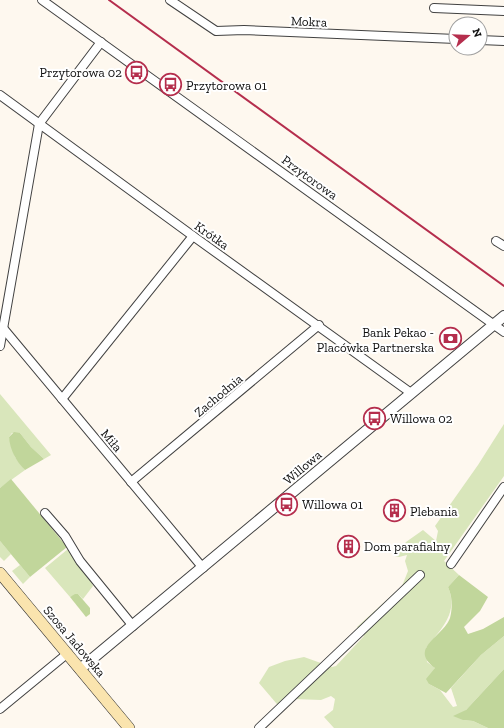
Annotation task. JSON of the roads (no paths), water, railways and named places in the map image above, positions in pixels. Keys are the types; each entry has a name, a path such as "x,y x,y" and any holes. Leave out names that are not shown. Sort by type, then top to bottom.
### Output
{"main road":[{"name":"Szosa Jadowska","path":"0,573 129,728"}],"street":[{"name":"Przytorowa","path":"42,0 504,332"},
{"name":"Mokra","path":"170,0 216,31 244,30 448,39"},
{"path":"434,8 504,11"},
{"path":"488,40 504,41"},
{"path":"0,346 39,124 101,42"},
{"name":"Krótka","path":"0,94 193,236 412,393"},
{"path":"62,399 193,236"},
{"path":"496,241 504,246"},
{"name":"Willowa","path":"80,669 504,316"},
{"name":"Zachodnia","path":"131,482 319,325"},
{"name":"Miła","path":"3,328 202,568"},
{"path":"451,564 504,487"},
{"path":"45,513 65,536 80,561 133,626"},
{"path":"259,728 420,575"},
{"path":"0,709 68,653"}],"railway":[{"path":"109,0 504,286"}],"place":[{"name":"Przytorowa 02","path":"137,72"},
{"name":"Przytorowa 01","path":"171,85"},
{"name":"Bank Pekao - Placówka Partnerska","path":"450,339"},
{"name":"Willowa 02","path":"374,418"},
{"name":"Willowa 01","path":"287,504"},
{"name":"Plebania","path":"395,511"},
{"name":"Dom parafialny","path":"348,546"}]}
